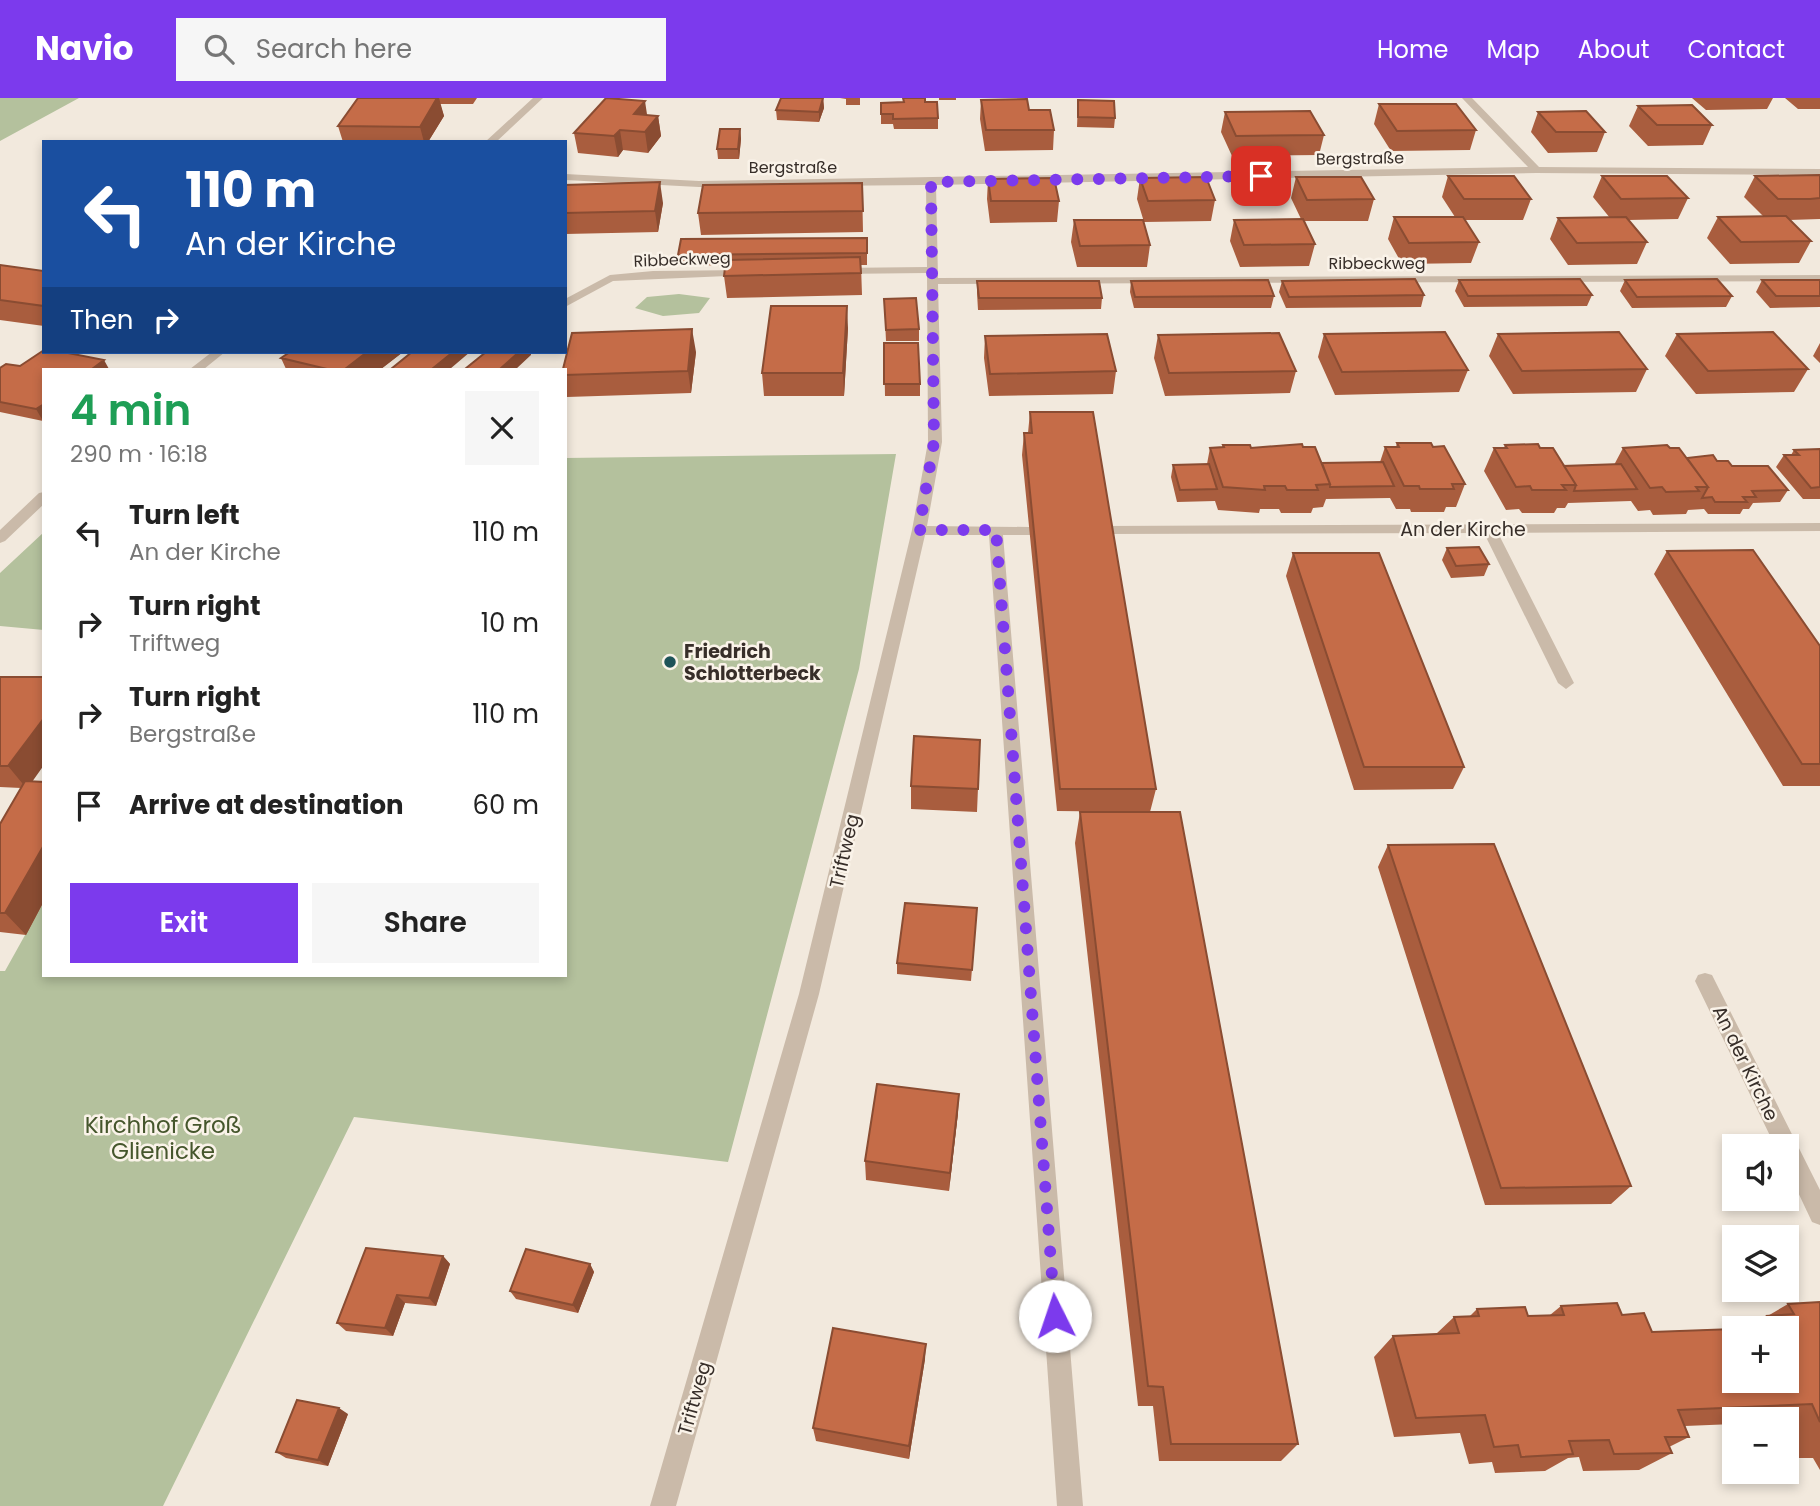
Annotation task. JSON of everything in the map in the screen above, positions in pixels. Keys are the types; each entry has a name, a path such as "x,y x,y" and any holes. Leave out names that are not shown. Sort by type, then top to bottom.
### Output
{"street":[{"path":"492,140 538,98"},
{"path":"1466,98 1536,170"},
{"name":"Bergstraße","path":"567,177 699,184 1536,170 1820,172"},
{"name":"Triftweg","path":"663,1506 809,994 919,530 934,442 931,182"},
{"name":"Ribbeckweg","path":"567,303 610,278 653,274 764,272"},
{"name":"Ribbeckweg","path":"820,272 933,276 1820,278"},
{"path":"197,368 216,354"},
{"path":"0,538 42,498"},
{"name":"An der Kirche","path":"1105,530 1820,527"},
{"path":"1489,528 1566,683"},
{"path":"919,530 1030,531"},
{"path":"996,530 1070,1506"},
{"name":"An der Kirche","path":"1705,981 1781,1134"},
{"name":"An der Kirche","path":"1799,1171 1820,1214"}],"green space":[{"path":"0,98 79,98 0,141"},
{"path":"679,294 710,298 699,313 663,316 635,308 647,297"},
{"name":"Kirchhof Groß Glienicke","path":"896,454 859,669 728,1162 354,1117 163,1506 0,1506 0,971 5,971 42,905 42,977 567,977 567,458"},
{"path":"42,534 42,630 0,626 0,573"}],"building":[{"path":"358,98 437,98 420,127 338,126"},
{"path":"606,98 645,101 634,114 658,116 645,132 620,130 614,136 574,133"},
{"path":"781,98 823,98 819,112 776,110"},
{"path":"903,98 925,98 925,102 937,102 938,118 893,119 893,114 881,114 881,103 904,102"},
{"path":"1027,99 1029,110 1050,110 1054,130 986,130 981,100"},
{"path":"1078,100 1114,101 1115,118 1078,117"},
{"path":"1379,104 1456,104 1476,130 1397,131"},
{"path":"1692,105 1712,125 1657,125 1638,106"},
{"path":"1310,111 1324,135 1236,136 1225,112"},
{"path":"1586,111 1605,132 1556,132 1538,112"},
{"path":"720,129 740,129 738,149 717,149"},
{"path":"1820,175 1820,198 1810,199 1778,199 1755,176"},
{"path":"1448,176 1514,176 1531,199 1464,199"},
{"path":"1602,176 1667,176 1688,198 1621,199"},
{"path":"1206,177 1215,200 1148,201 1140,178"},
{"path":"1296,177 1361,177 1374,199 1307,200"},
{"path":"1054,178 1059,201 991,201 988,179"},
{"path":"660,182 655,211 567,213 567,185"},
{"path":"862,183 863,211 698,213 703,185"},
{"path":"1786,216 1811,241 1741,242 1718,217"},
{"path":"1394,217 1463,217 1479,242 1409,243"},
{"path":"1626,217 1647,242 1577,243 1558,218"},
{"path":"1303,219 1315,244 1244,245 1234,220"},
{"path":"1074,220 1143,220 1150,245 1080,246"},
{"path":"867,238 867,253 678,255 681,239"},
{"path":"860,257 861,273 724,276 726,260"},
{"path":"0,265 42,271 42,306 0,300"},
{"path":"1415,279 1424,295 1289,297 1282,281"},
{"path":"1580,279 1592,295 1468,296 1459,280"},
{"path":"1717,279 1732,296 1637,297 1625,280"},
{"path":"1268,280 1274,296 1135,297 1131,281"},
{"path":"1762,280 1820,280 1820,296 1776,296"},
{"path":"977,281 1099,281 1102,298 979,298"},
{"path":"916,298 919,329 886,330 884,299"},
{"path":"771,306 847,306 843,373 762,373"},
{"path":"692,329 688,371 567,375 567,368 563,368 572,333"},
{"path":"1445,332 1468,370 1342,372 1324,334"},
{"path":"1619,332 1647,369 1522,371 1498,334"},
{"path":"1773,332 1808,369 1708,371 1677,334"},
{"path":"1279,333 1296,371 1169,373 1158,335"},
{"path":"1107,334 1116,371 990,374 985,336"},
{"path":"884,343 918,343 920,384 884,384"},
{"path":"42,351 42,354 73,354 104,360 93,368 42,368 42,405 36,409 0,402 0,368 6,364 20,366"},
{"path":"287,354 364,354 346,368 323,368 281,358"},
{"path":"410,354 451,354 433,368 392,368"},
{"path":"484,354 517,354 501,368 466,368"},
{"path":"1030,412 1093,412 1156,789 1060,789 1024,433 1032,433"},
{"path":"1397,443 1431,443 1433,447 1444,446 1465,484 1452,484 1454,489 1404,486 1385,447 1399,447"},
{"path":"1302,444 1303,447 1315,447 1330,484 1316,485 1318,490 1287,490 1285,486 1264,486 1265,490 1223,487 1210,448 1224,447 1223,445 1250,445 1251,448"},
{"path":"1538,444 1540,448 1553,448 1576,485 1562,485 1566,490 1516,487 1494,448"},
{"path":"1667,445 1670,448 1679,448 1708,487 1696,487 1699,491 1666,492 1662,487 1650,488 1623,448"},
{"path":"1820,449 1820,487 1811,488 1784,455 1799,455 1794,450"},
{"path":"1713,455 1717,461 1728,461 1732,466 1768,466 1788,490 1752,491 1756,497 1743,497 1747,502 1715,502 1712,497 1702,498 1708,487 1687,458"},
{"path":"1383,462 1394,486 1330,487 1322,463"},
{"path":"1209,464 1217,489 1180,490 1173,465"},
{"path":"1621,464 1637,489 1574,491 1576,485 1564,466"},
{"path":"1479,547 1489,564 1456,566 1447,548"},
{"path":"1753,550 1820,646 1820,764 1802,764 1667,551"},
{"path":"1293,553 1379,553 1464,767 1364,767"},
{"path":"0,677 42,677 42,721 8,766 0,766"},
{"path":"914,736 980,740 978,789 911,786"},
{"path":"25,781 42,782 42,848 5,913 0,913 0,824"},
{"path":"1080,812 1180,812 1298,1444 1171,1444 1163,1387 1148,1386"},
{"path":"1494,844 1631,1186 1501,1188 1388,845"},
{"path":"905,903 977,908 972,970 897,963"},
{"path":"877,1084 959,1094 950,1173 865,1161"},
{"path":"366,1248 443,1256 429,1298 397,1295 385,1328 337,1323"},
{"path":"526,1249 590,1264 573,1305 510,1291"},
{"path":"1820,1302 1820,1422 1812,1404 1678,1410 1689,1437 1665,1437 1672,1453 1614,1454 1609,1440 1569,1441 1573,1454 1521,1457 1518,1445 1494,1447 1485,1415 1416,1418 1393,1336 1459,1333 1454,1317 1479,1316 1477,1309 1525,1307 1528,1316 1564,1315 1561,1306 1617,1303 1622,1315 1644,1313 1652,1332 1722,1329 1722,1393 1799,1393 1799,1316 1767,1316 1794,1314 1788,1304"},
{"path":"833,1328 926,1344 909,1446 813,1428"},
{"path":"297,1400 339,1408 318,1460 276,1452"}],"place":[{"name":"Friedrich Schlotterbeck","path":"670,662"}],"route":[{"path":"1055,1316 996,530 919,530 934,442 931,182 1261,176"}]}
